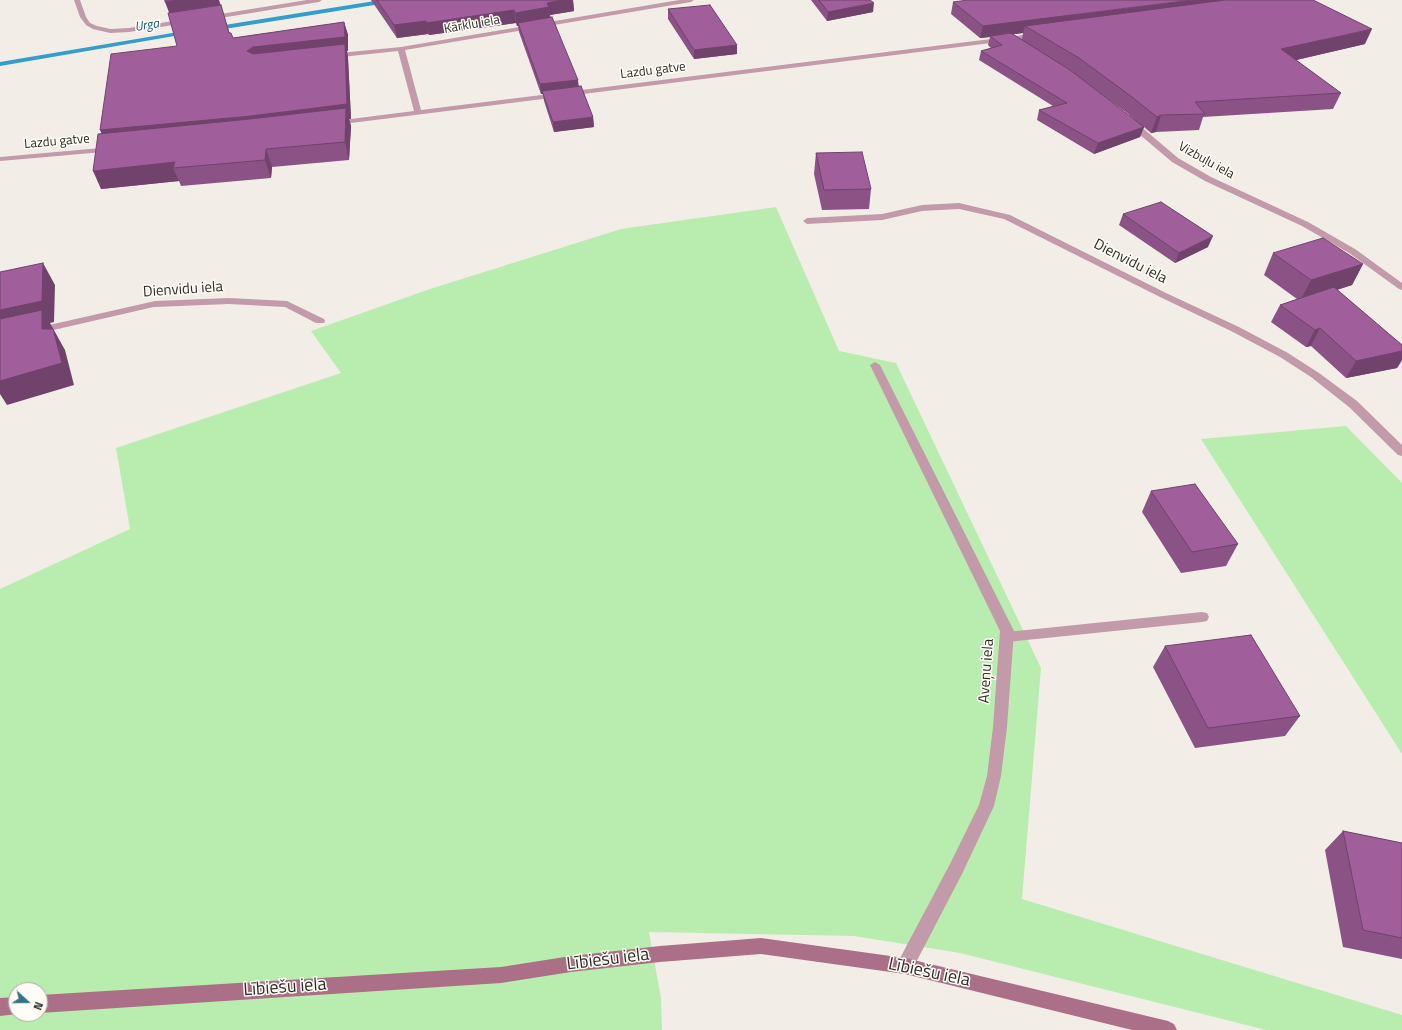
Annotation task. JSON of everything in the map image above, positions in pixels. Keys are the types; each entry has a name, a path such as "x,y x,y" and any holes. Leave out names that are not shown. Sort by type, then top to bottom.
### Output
{"street":[{"path":"77,0 83,17 88,24 95,28 110,31 195,20"},
{"path":"202,19 319,0"},
{"name":"Kārklu iela","path":"325,57 401,49 691,0"},
{"name":"Lazdu gatve","path":"324,125 1049,34"},
{"path":"1010,39 1022,47"},
{"path":"401,49 418,112"},
{"name":"Vizbuļu iela","path":"1123,116 1175,160 1208,179 1305,224 1352,251 1402,287"},
{"name":"Lazdu gatve","path":"0,159 121,148"},
{"name":"Dienvidu iela","path":"807,221 882,217 922,208 959,206 1007,217 1164,296 1235,329 1284,355 1315,375 1353,404 1402,452"},
{"name":"Dienvidu iela","path":"23,334 155,304 229,301 287,304 320,321"},
{"name":"Aveņu iela","path":"875,365 1007,632 1000,727 994,776 986,806 956,869 905,966"},
{"path":"1007,637 1202,617"},
{"name":"Lībiešu iela","path":"48,1003 502,975 571,964 660,954 761,946 905,966 1168,1030"}],"green space":[{"path":"776,207 839,351 896,363 1041,668 1022,899 1402,1015 1402,1030 1266,1030 960,953 854,936 649,932 661,998 662,1030 0,1030 0,589 130,529 116,448 341,373 311,331 430,289 621,229"},
{"path":"1346,426 1402,483 1402,754 1201,439"}],"building":[{"path":"165,0 177,0 165,2"},
{"path":"377,0 563,0 547,3 549,7 515,13 514,10 426,23 426,21 394,25"},
{"path":"819,0 870,0 874,3 828,12"},
{"path":"968,0 1192,0 983,26 953,2"},
{"path":"1225,0 1313,0 1372,29 1281,49 1341,93 1195,102 1205,114 1161,115 1157,117 1079,58 1025,26"},
{"path":"221,5 229,33 231,33 233,38 344,22 345,37 253,47 247,51 253,54 345,44 347,104 251,116 100,130 111,54 177,46 168,13"},
{"path":"710,5 737,45 694,50 668,9"},
{"path":"552,17 578,80 540,84 518,23"},
{"path":"1011,33 1070,70 1144,127 1098,143 1039,110 1067,103 981,51 1002,45 990,36"},
{"path":"581,86 593,117 553,122 542,91"},
{"path":"346,108 345,142 266,149 265,160 173,168 175,162 93,171 98,134"},
{"path":"862,152 871,189 824,190 816,153"},
{"path":"1161,202 1213,236 1179,253 1123,214"},
{"path":"1323,238 1363,264 1311,280 1273,253"},
{"path":"43,263 42,301 0,310 0,272"},
{"path":"1334,287 1402,345 1402,351 1356,361 1320,328 1315,330 1280,305"},
{"path":"42,310 42,329 53,329 62,363 0,381 0,319"},
{"path":"1195,484 1238,544 1192,552 1151,491"},
{"path":"1251,635 1300,716 1208,728 1165,646"},
{"path":"1343,831 1402,843 1402,938 1363,930"}],"waterway":[{"name":"Urga","path":"212,29 393,0"},
{"name":"Urga","path":"0,64 190,32"}]}
